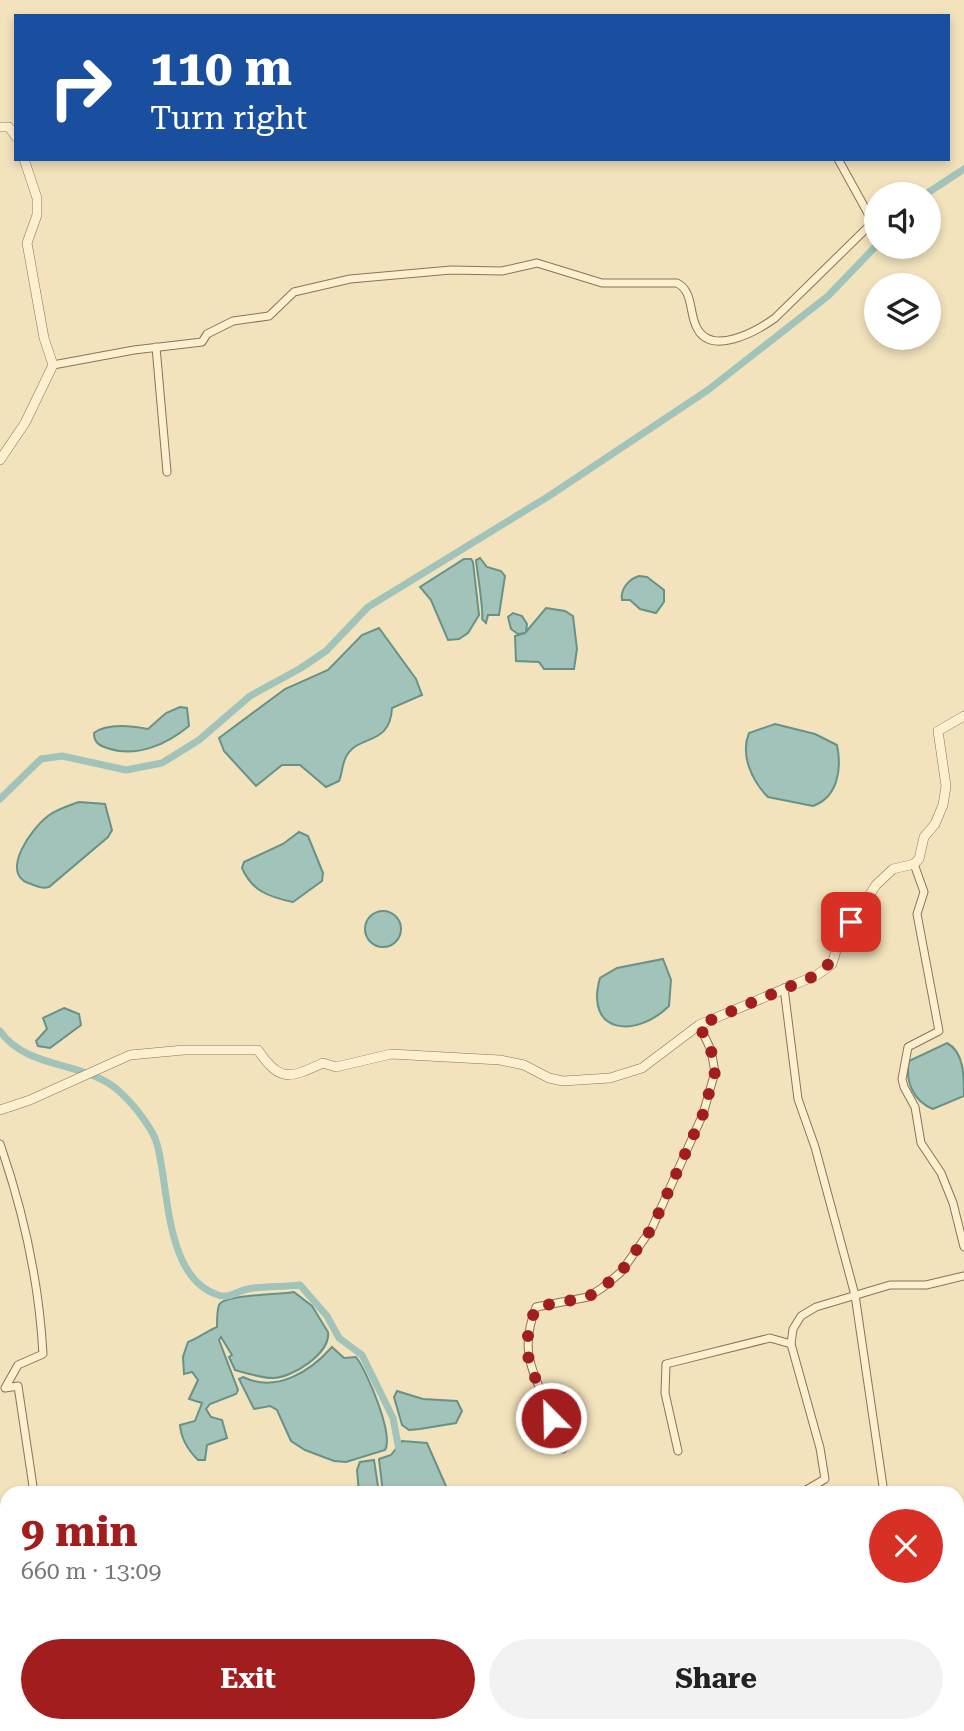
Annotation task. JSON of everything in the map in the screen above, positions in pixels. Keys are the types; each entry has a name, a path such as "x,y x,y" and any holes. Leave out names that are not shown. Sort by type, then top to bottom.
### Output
{"street":[{"path":"0,127 9,127 14,134"},
{"path":"0,460 25,423 52,365 44,338 27,243 37,215 37,198 25,161"},
{"path":"52,365 202,342 207,334 216,328 233,321 269,316 294,292 320,285 415,272 502,271 537,263 602,283 677,282 687,291 696,328 709,338 732,340 761,328 775,318 870,225 870,217 839,161"},
{"path":"156,347 167,472"},
{"path":"0,1110 30,1100 130,1055 184,1050 258,1050 270,1067 282,1075 298,1075 323,1063 336,1067 391,1054 500,1060 524,1065 549,1078 563,1081 610,1078 642,1068 699,1025 817,975 832,964 839,941 876,885 893,869 919,859 924,838 935,824 944,795 938,731 964,716"},
{"path":"914,863 924,892 917,914 919,939 939,1031 908,1047 902,1079 915,1107 921,1143 941,1173 953,1203 964,1247"},
{"path":"783,988 798,1099 815,1147 855,1295 883,1486"},
{"path":"564,1449 554,1432 547,1404 532,1376 528,1328 536,1307 588,1297 602,1288 621,1272 652,1228 703,1114 715,1072 711,1050 699,1025"},
{"path":"0,1144 24,1217 36,1276 43,1354 18,1365 2,1388"},
{"path":"813,1486 825,1479 825,1467 791,1345 793,1329 801,1316 816,1307 890,1285 926,1285 964,1276"},
{"path":"678,1451 665,1393 666,1364 770,1338 791,1345"},
{"path":"2,1388 18,1385 33,1486"}],"water":[{"path":"480,558 487,567 501,571 505,576 499,615 488,615 486,623 482,619 476,560"},
{"path":"464,559 471,559 473,562 479,615 468,633 459,639 448,640 431,600 420,587"},
{"path":"639,576 647,577 664,590 664,602 656,613 640,609 630,600 622,600 626,585"},
{"path":"546,608 565,611 573,616 577,649 574,669 544,669 539,662 516,661 515,636 525,633 518,634 511,629 508,617 513,613 522,616 527,624 526,632"},
{"path":"379,628 416,679 422,695 392,708 390,721 385,729 350,751 339,781 326,787 300,765 282,765 256,786 224,751 219,738 285,689 328,670 362,635"},
{"path":"180,707 187,708 189,726 161,744 140,750 118,751 101,746 95,739 94,733 106,728 127,726 148,729 166,713"},
{"path":"775,724 815,734 837,745 839,763 836,781 828,796 821,802 813,806 768,797 757,783 747,759 749,733"},
{"path":"79,802 105,804 112,830 108,837 49,887 28,883 20,877 17,870 18,860 27,840 48,816"},
{"path":"299,832 308,836 323,873 322,881 293,902 276,898 256,888 242,868 244,862 283,844"},
{"path":"383,911 396,916 401,929 396,942 383,947 370,942 365,929 370,916"},
{"path":"663,959 671,980 669,1006 642,1023 629,1026 616,1025 606,1020 600,1011 597,997 600,978 617,968"},
{"path":"64,1008 79,1014 81,1025 50,1048 38,1046 36,1041 47,1029 43,1018"},
{"path":"947,1043 960,1058 964,1096 933,1109 920,1101 912,1090 908,1076 909,1061"},
{"path":"294,1292 312,1306 328,1332 323,1348 300,1369 281,1377 268,1378 235,1370 229,1357 232,1355 221,1337 219,1340 238,1390 236,1394 210,1404 206,1409 211,1417 222,1420 227,1438 207,1445 205,1460 198,1460 186,1444 180,1425 195,1421 202,1403 189,1399 198,1380 192,1372 184,1374 183,1357 188,1342 217,1327 218,1307 223,1301"},
{"path":"332,1347 344,1358 356,1357 361,1364 378,1403 386,1431 385,1450 346,1462 334,1461 305,1450 291,1441 277,1410 270,1406 254,1409 239,1379 243,1377 268,1383 292,1377 303,1372"},
{"path":"397,1391 423,1399 457,1401 462,1411 456,1423 409,1430 402,1425 394,1397"},
{"path":"402,1441 427,1443 446,1486 382,1486 379,1459 391,1455"},
{"path":"374,1460 378,1486 358,1486 357,1470 360,1462"}],"waterway":[{"path":"941,184 964,169"},
{"path":"0,799 41,759 62,756 126,770 162,763 199,740 250,696 326,651 368,607 549,496 708,390 828,296 864,259"},
{"path":"0,1031 12,1044 26,1053 91,1075 106,1082 125,1097 155,1137 172,1228 187,1270 200,1285 222,1296 254,1288 300,1285 327,1316 339,1338 362,1355 393,1418 400,1455"}],"route":[{"path":"551,1418 547,1404 532,1376 528,1328 536,1307 588,1297 602,1288 621,1272 652,1228 703,1114 715,1072 711,1050 699,1025 817,975 832,964 839,941 851,922"}]}
